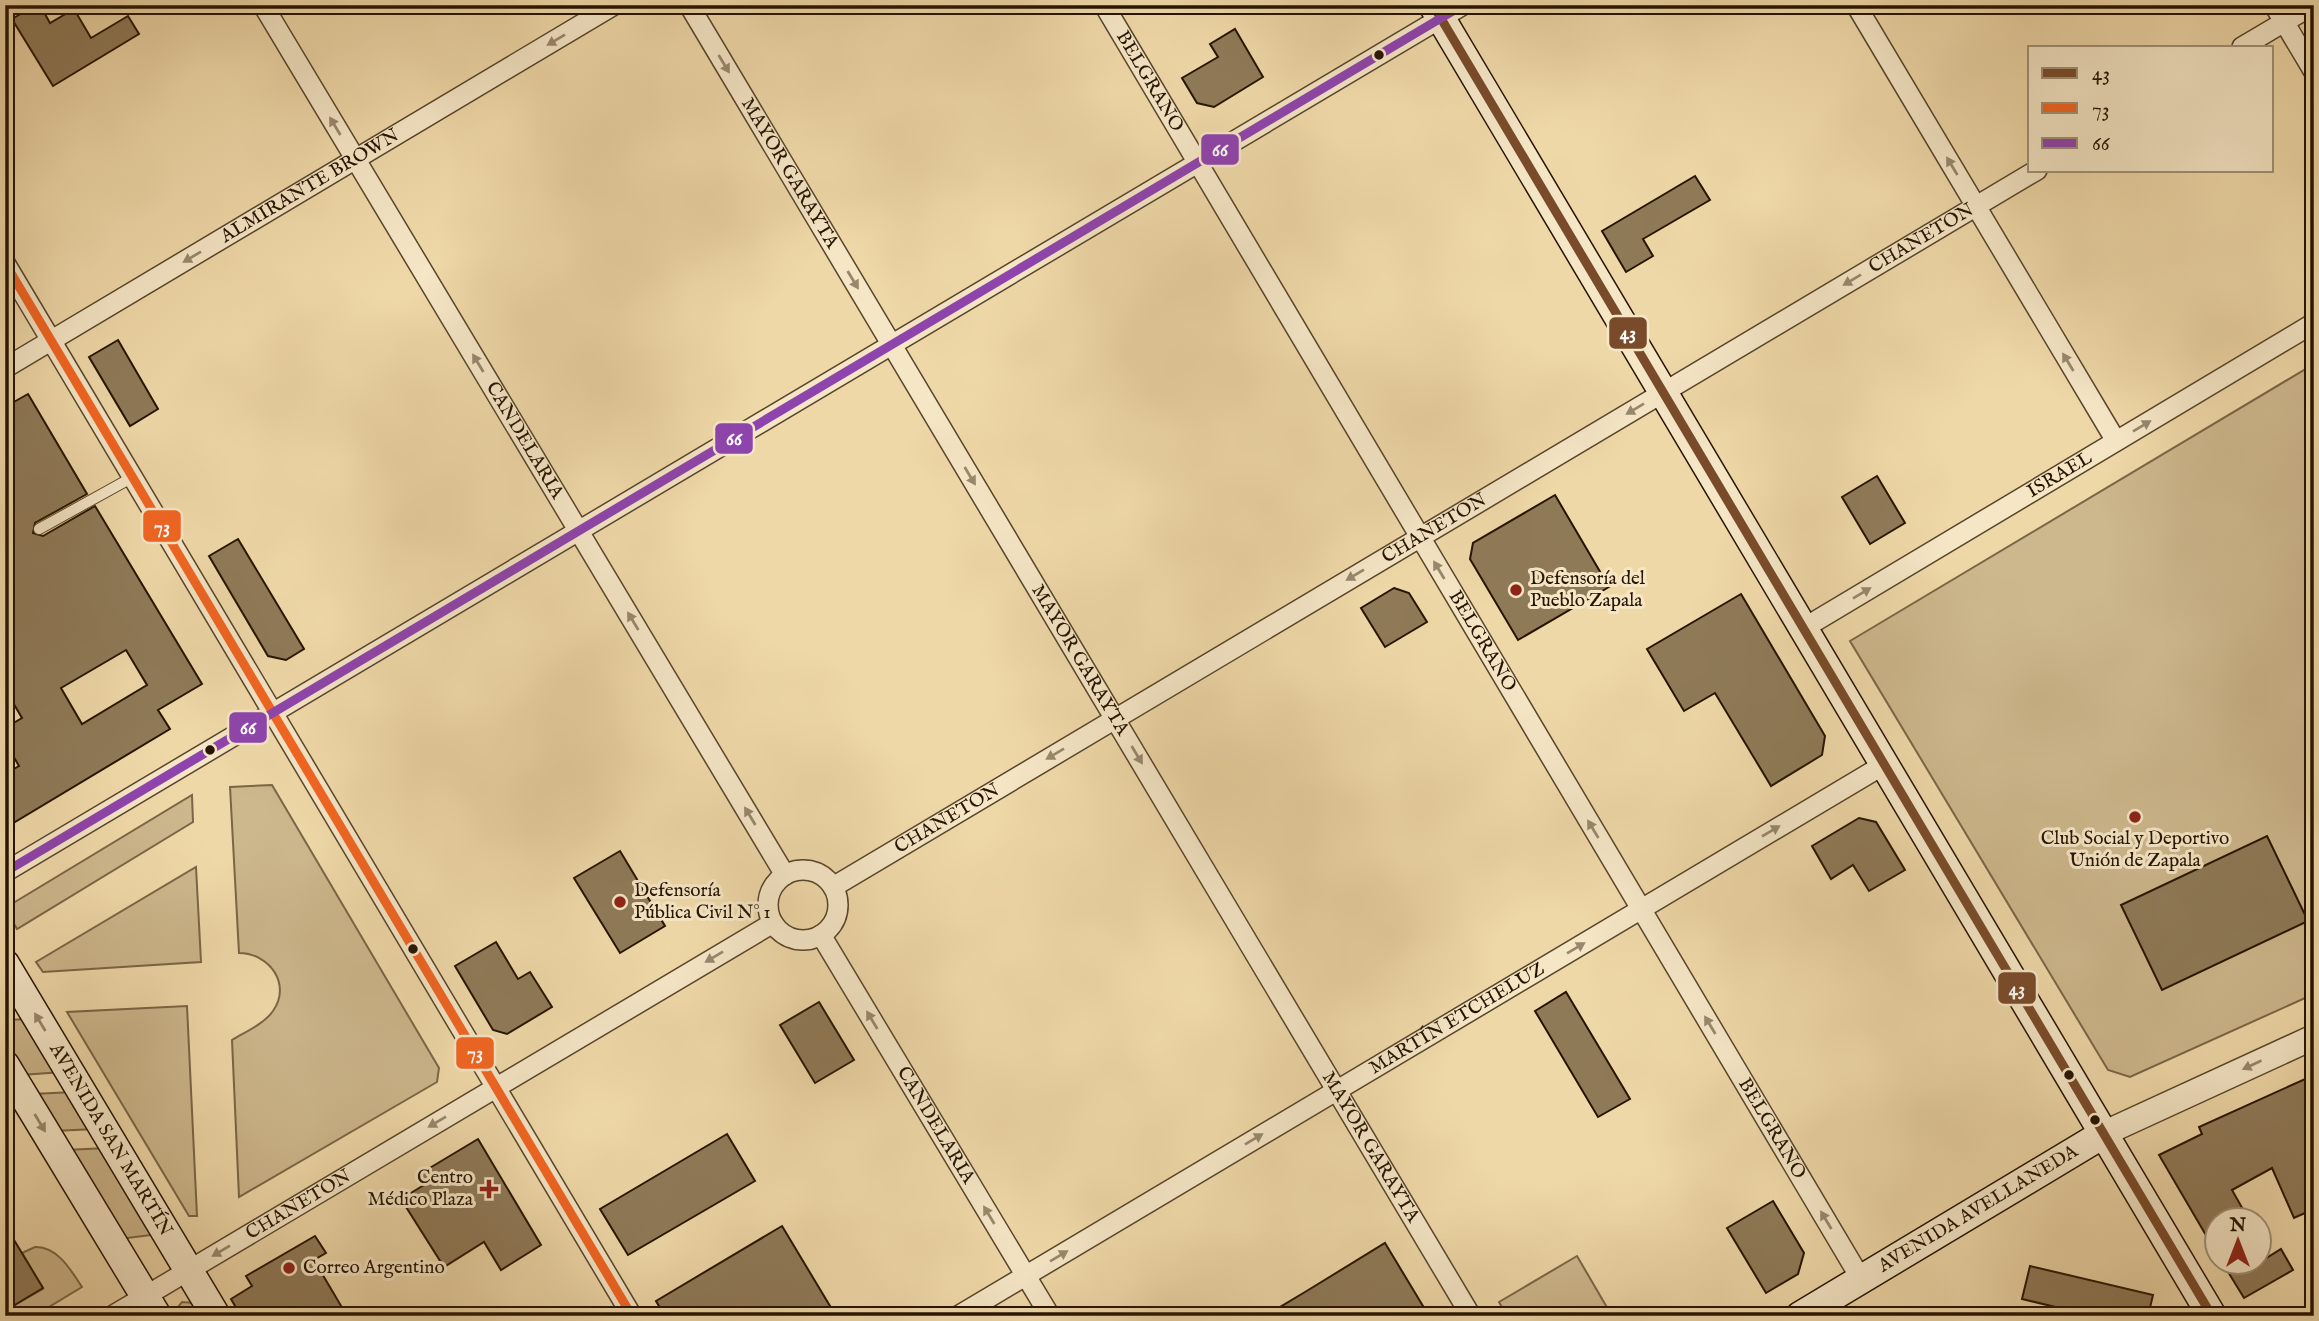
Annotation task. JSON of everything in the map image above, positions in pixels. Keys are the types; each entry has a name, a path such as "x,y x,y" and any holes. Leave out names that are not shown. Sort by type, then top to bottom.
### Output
{"main road":[{"path":"1446,10 1663,392 2212,1316"},
{"name":"AVENIDA SAN MARTÍN","path":"5,964 216,1316"},
{"path":"5,1065 151,1306"},
{"name":"AVENIDA AVELLANEDA","path":"1800,1316 2105,1133"}],"street":[{"name":"CANDELARIA","path":"263,5 785,874"},
{"name":"ALMIRANTE BROWN","path":"5,368 614,5"},
{"name":"MAYOR GARAYTA","path":"689,5 1471,1316"},
{"name":"BELGRANO","path":"1104,5 1861,1279"},
{"path":"1856,5 2116,441"},
{"path":"2243,46 2279,14 2313,5"},
{"path":"5,872 1198,163 1446,10"},
{"path":"2279,14 2314,72"},
{"name":"CHANETON","path":"833,887 2033,172"},
{"path":"5,263 632,1316"},
{"name":"ISRAEL","path":"1804,628 2314,323"},
{"name":"MARTÍN ETCHELUZ","path":"958,1316 1885,764"},
{"path":"806,870 826,878 833,887 837,897 835,918 821,935 800,939 789,937 773,923 768,901 771,891 785,874 806,870"},
{"name":"CHANETON","path":"113,1316 151,1306 188,1270 773,923"},
{"name":"CANDELARIA","path":"821,935 1049,1316"},
{"name":"AVENIDA AVELLANEDA","path":"2105,1133 2314,1037"}],"lane":[{"path":"39,530 133,477"}],"shaded area":[{"name":"Club Social y Deportivo Unión de Zapala","path":"2314,364 2314,994 2130,1077 2108,1070 1850,641"},
{"path":"272,785 439,1068 437,1082 239,1197 232,1040 269,1016 278,1001 280,991 279,981 268,964 250,954 239,953 230,787"},
{"path":"192,795 193,822 17,929 5,908"},
{"path":"196,867 201,962 43,972 36,962"},
{"path":"187,1006 197,1216 189,1216 67,1012"},
{"path":"30,1019 62,1072 21,1075 5,1049 5,1020"},
{"path":"74,1092 95,1129 54,1131 33,1094"},
{"path":"107,1148 159,1234 120,1239 66,1150"},
{"path":"35,1247 50,1250 57,1255 82,1287 34,1316 5,1316 5,1298 13,1306 43,1289 22,1253"},
{"path":"1577,1256 1612,1316 1507,1316 1499,1302"},
{"path":"182,1302 195,1303 207,1316 171,1316"}],"building":[{"path":"40,5 50,23 74,9 91,38 128,16 139,34 53,86 12,19"},
{"path":"1235,29 1263,77 1214,107 1197,103 1182,78 1218,57 1210,44"},
{"path":"1695,176 1710,200 1643,239 1653,256 1626,272 1602,231"},
{"path":"118,340 158,409 130,426 89,357"},
{"path":"28,394 87,494 35,523 33,533 43,536 95,506 202,684 158,710 170,729 5,828 5,774 19,766 5,742 5,728 22,718 5,689 5,407","holes":["126,650 147,685 82,724 61,688"]},
{"path":"1877,476 1905,523 1870,544 1842,497"},
{"path":"1555,495 1609,587 1518,640 1470,559 1473,543"},
{"path":"238,539 304,649 286,660 268,656 209,556"},
{"path":"1394,588 1409,593 1427,622 1385,647 1361,608"},
{"path":"1741,594 1825,736 1822,755 1771,786 1715,693 1684,711 1647,649"},
{"path":"1859,818 1876,822 1905,870 1869,891 1853,865 1831,879 1812,846"},
{"path":"2267,836 2308,921 2162,990 2121,905"},
{"name":"Defensoría Pública Civil N° 1","path":"620,851 665,926 620,953 574,878"},
{"path":"496,942 518,979 530,972 552,1007 507,1034 493,1030 455,966"},
{"path":"1566,992 1630,1099 1598,1117 1535,1011"},
{"path":"819,1002 854,1060 815,1083 780,1025"},
{"path":"2314,1075 2314,1209 2294,1218 2272,1168 2232,1190 2241,1206 2204,1206 2204,1232 2159,1155 2202,1134 2199,1127"},
{"path":"727,1134 755,1181 628,1255 600,1209"},
{"path":"478,1139 541,1245 501,1270 484,1242 444,1267 401,1199 424,1185 418,1175"},
{"path":"1773,1201 1804,1253 1798,1274 1766,1293 1727,1228"},
{"path":"5,1225 43,1288 13,1306 5,1293"},
{"path":"782,1226 836,1316 665,1316 656,1301"},
{"name":"Correo Argentino","path":"315,1236 326,1253 314,1260 347,1316 241,1316 231,1299 252,1286 246,1276"},
{"path":"1385,1243 1429,1316 1265,1316 1305,1292"},
{"path":"2281,1249 2293,1270 2244,1298 2231,1276 2274,1276 2274,1253"},
{"path":"2030,1266 2153,1295 2148,1316 2093,1316 2022,1299"}],"transit line":[{"name":"43","path":"1433,5 2212,1316"},
{"name":"66","path":"5,872 1463,5"},
{"name":"73","path":"5,263 632,1316"}],"place":[{"name":"Defensoría del Pueblo Zapala","path":"1516,590"},
{"name":"Club Social y Deportivo Unión de Zapala","path":"2135,817"},
{"name":"Defensoría Pública Civil N° 1","path":"620,902"},
{"name":"Centro Médico Plaza","path":"489,1189"},
{"name":"Correo Argentino","path":"289,1268"}]}
